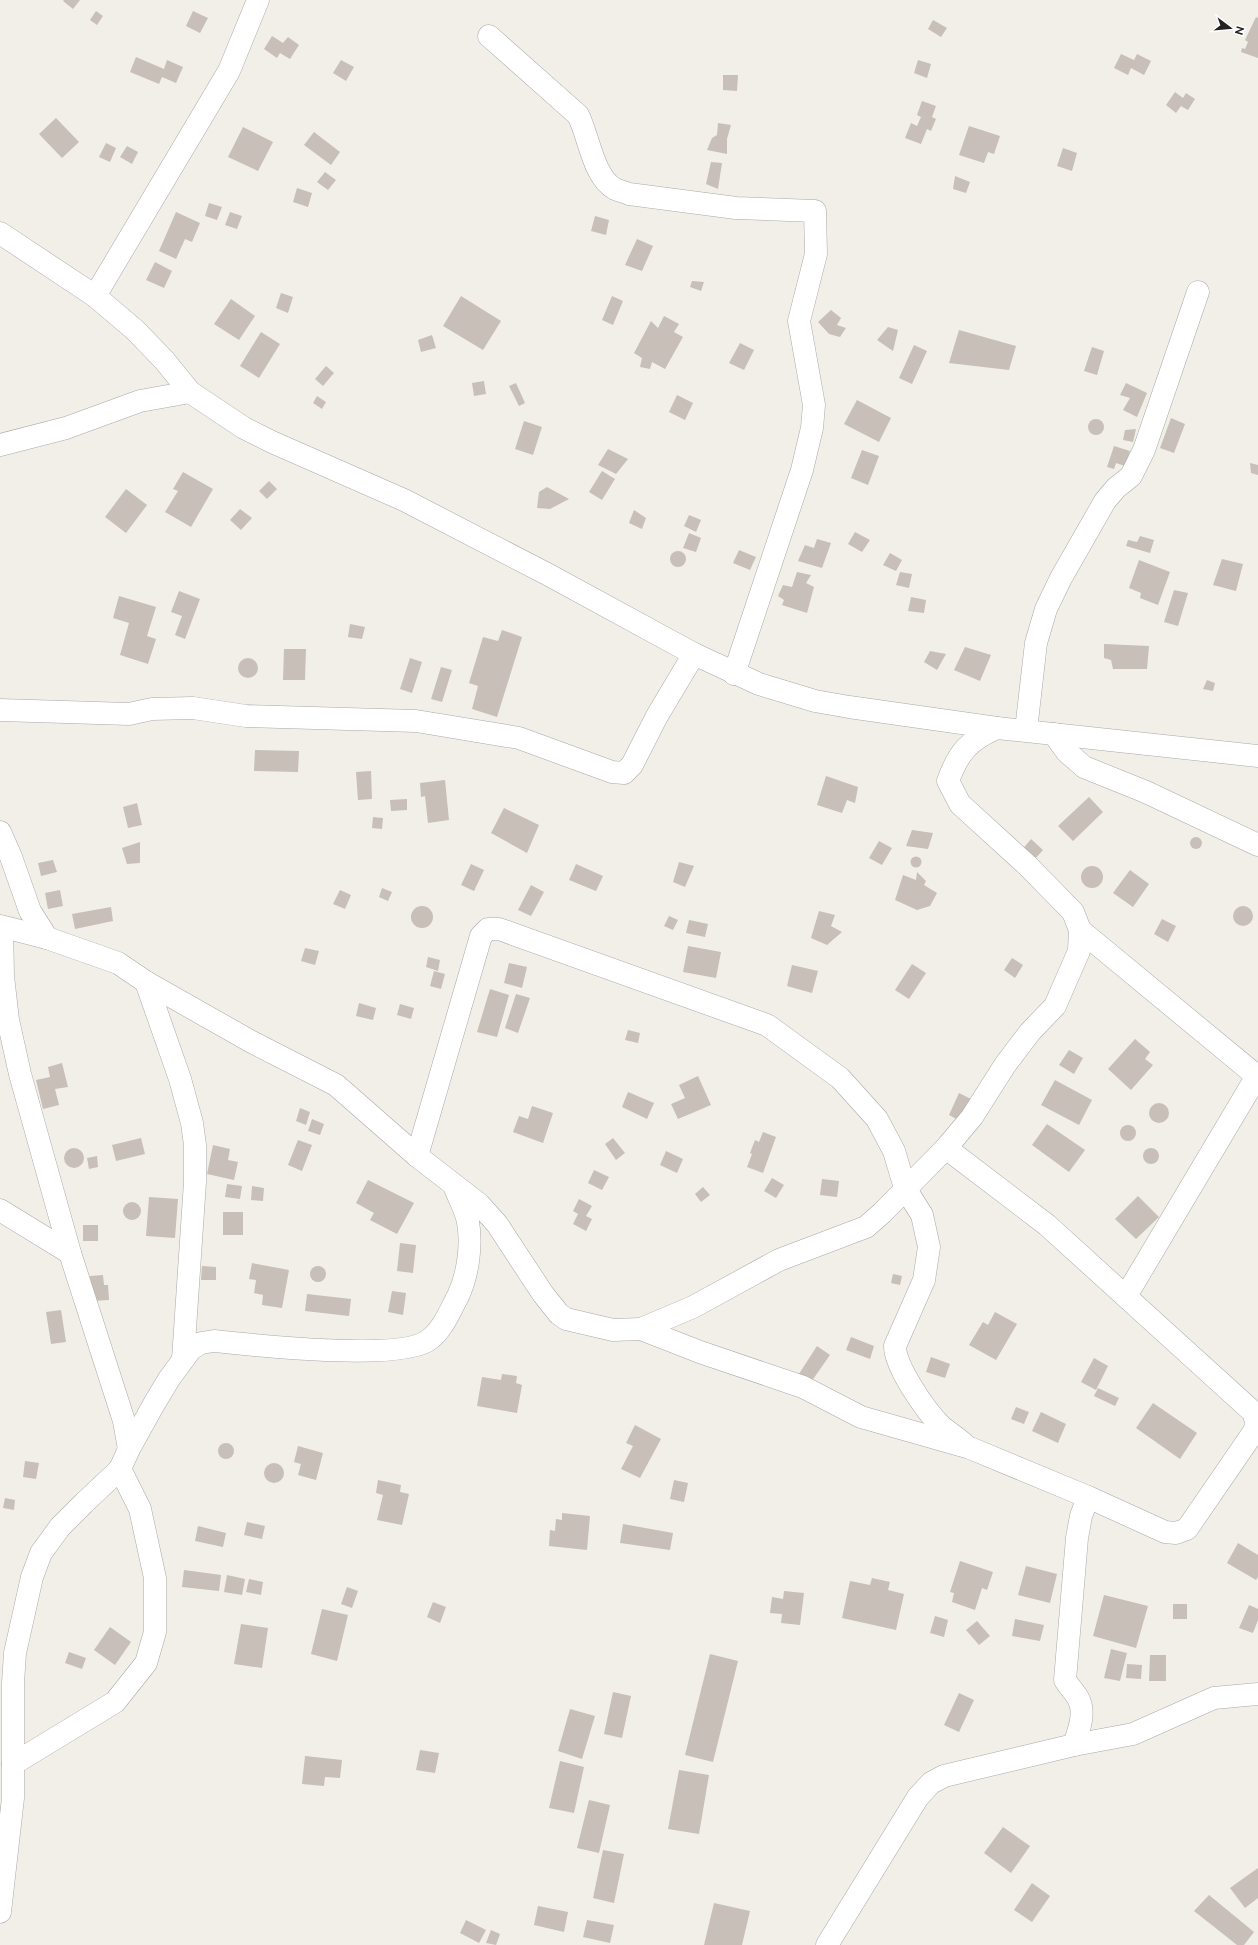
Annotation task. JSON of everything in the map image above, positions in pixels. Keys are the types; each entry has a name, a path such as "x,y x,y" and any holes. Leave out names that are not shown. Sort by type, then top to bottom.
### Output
{"street":[{"path":"95,296 229,71 258,0"},
{"path":"489,36 578,115 584,127 600,173 615,188 629,194 736,208 814,211 816,254 799,321 814,405 812,428 802,470 734,674"},
{"path":"0,233 95,296 135,330 164,360 190,392 219,413 272,442 404,500 549,575 694,654 734,674 785,693 815,701 996,728 1258,756"},
{"path":"1026,730 1036,643 1046,609 1061,578 1105,501 1116,488 1132,476 1144,450 1198,292"},
{"path":"0,444 66,428 140,401 190,392"},
{"path":"0,710 129,714 152,710 193,708 246,716 416,721 468,728 519,738 612,772 624,773 632,765 657,716 694,654"},
{"path":"129,1449 124,1421 70,1253 33,1125 8,1020 3,976 1,927 47,938 118,963 146,982 250,1041 336,1085 417,1156 479,1204 497,1224 543,1294 559,1314 566,1319 576,1322 613,1330 641,1329 693,1306 779,1260 866,1227 882,1213 946,1148 972,1117 1005,1064 1026,1037 1056,1006 1079,951 1080,930 1073,912 1028,866 960,804 948,781 954,765 965,750 977,737 996,728"},
{"path":"1054,734 1067,752 1084,767 1146,792 1258,845"},
{"path":"0,832 12,856 30,911 47,938"},
{"path":"417,1156 480,936 488,929 506,932 767,1025 840,1078 877,1120 894,1151 905,1188 922,1215 929,1247 924,1280 895,1346 896,1358 917,1395 941,1426 970,1448"},
{"path":"1080,930 1258,1076 1126,1296"},
{"path":"146,982 180,1079 192,1123 195,1145 195,1182 183,1359"},
{"path":"641,1329 700,1352 798,1385 861,1417 970,1448 1088,1497 1165,1532 1176,1534 1187,1529 1255,1430 1256,1421 1253,1412 1047,1225 946,1148"},
{"path":"0,1912 13,1798 13,1764 6,1680 15,1653 32,1577 41,1554 70,1518 120,1469 129,1449 169,1379 191,1349 201,1343 214,1341 295,1348 397,1350 415,1347 430,1340 445,1322 463,1285 469,1250 468,1222 454,1186"},
{"path":"0,1210 70,1253"},
{"path":"13,1764 116,1702 146,1664 156,1632 155,1578 140,1509 120,1469"},
{"path":"1074,1744 1081,1723 1081,1707 1078,1698 1065,1680 1077,1538 1081,1516 1088,1497"},
{"path":"828,1945 918,1797 931,1783 944,1776 1074,1744 1133,1734 1214,1698 1258,1694"}],"building":[{"path":"80,0 73,9 63,1"},
{"path":"96,11 103,16 97,25 90,20"},
{"path":"193,11 208,18 200,33 186,26"},
{"path":"1256,17 1258,18 1258,58 1241,52 1242,48 1245,49 1248,42 1245,40"},
{"path":"933,20 947,28 941,37 928,29"},
{"path":"272,36 283,43 288,37 299,45 290,59 280,53 277,58 264,49"},
{"path":"1121,54 1134,60 1137,54 1151,61 1144,75 1131,68 1128,75 1114,68"},
{"path":"136,57 164,69 167,60 183,67 176,83 162,77 159,84 130,72"},
{"path":"341,60 354,67 346,81 333,73"},
{"path":"918,60 931,64 927,78 914,73"},
{"path":"723,75 738,75 737,91 723,90"},
{"path":"1175,92 1183,98 1186,93 1195,99 1188,110 1181,106 1176,113 1166,105"},
{"path":"922,101 936,106 932,117 936,119 931,131 927,129 921,144 905,138 911,123 917,126 921,117 917,115"},
{"path":"56,118 79,142 62,158 39,134"},
{"path":"718,123 731,125 727,139 727,154 707,150 712,138 717,135"},
{"path":"969,126 1000,136 994,154 988,152 984,163 959,155"},
{"path":"243,127 273,142 258,171 228,157"},
{"path":"314,132 340,152 331,165 304,145"},
{"path":"106,143 116,148 110,162 99,157"},
{"path":"127,146 138,152 132,164 120,157"},
{"path":"1063,148 1077,153 1072,171 1057,166"},
{"path":"711,162 722,163 718,189 706,184"},
{"path":"325,172 336,180 328,190 317,182"},
{"path":"955,176 970,182 966,193 953,189"},
{"path":"297,188 312,193 308,207 293,202"},
{"path":"209,203 222,207 217,220 205,216"},
{"path":"176,212 200,223 192,242 185,239 176,259 159,251"},
{"path":"230,212 242,216 237,229 225,225"},
{"path":"595,216 609,220 606,235 591,231"},
{"path":"637,239 653,246 642,271 625,265"},
{"path":"155,262 172,271 164,288 146,280"},
{"path":"692,281 704,282 701,291 690,287"},
{"path":"281,293 293,297 288,313 276,308"},
{"path":"461,296 501,321 483,350 443,326"},
{"path":"612,296 623,301 613,325 602,320"},
{"path":"231,299 255,316 239,340 214,324"},
{"path":"831,310 841,318 837,325 846,328 840,337 829,334 818,322"},
{"path":"664,316 679,324 674,332 683,337 665,369 652,362 650,369 640,367 642,358 634,353 651,321 658,328"},
{"path":"888,327 898,330 893,351 877,340"},
{"path":"959,330 1016,346 1009,370 949,363"},
{"path":"261,332 280,344 259,378 240,366"},
{"path":"432,335 436,348 421,352 418,340"},
{"path":"740,343 754,350 744,370 729,363"},
{"path":"914,345 927,351 912,384 899,378"},
{"path":"1092,347 1104,351 1097,375 1084,371"},
{"path":"326,366 334,373 323,386 315,379"},
{"path":"484,381 486,394 474,396 472,383"},
{"path":"516,383 525,403 519,406 509,386"},
{"path":"1126,383 1147,393 1137,417 1123,410 1130,398 1120,395"},
{"path":"677,395 693,403 685,420 669,412"},
{"path":"317,396 326,402 322,409 313,403"},
{"path":"857,400 891,418 879,442 844,424"},
{"path":"1171,418 1185,424 1174,453 1160,448"},
{"path":"1096,419 1102,421 1104,427 1102,433 1096,435 1090,433 1088,427 1090,421"},
{"path":"524,421 542,427 533,455 515,449"},
{"path":"1136,429 1133,442 1123,440 1125,430"},
{"path":"1114,446 1130,451 1125,466 1116,463 1114,469 1107,467"},
{"path":"608,449 628,459 616,474 598,465"},
{"path":"862,450 879,456 868,485 851,478"},
{"path":"1250,463 1258,465 1258,475 1251,473"},
{"path":"602,471 615,479 602,500 589,492"},
{"path":"183,472 213,489 191,527 165,512 178,491 173,489"},
{"path":"269,481 277,489 267,499 259,491"},
{"path":"547,487 569,499 550,509 537,508 539,492"},
{"path":"126,489 147,505 126,533 105,517"},
{"path":"240,509 252,518 241,530 230,520"},
{"path":"634,510 646,518 642,529 629,523"},
{"path":"689,515 701,520 696,532 684,526"},
{"path":"855,532 870,540 862,552 848,544"},
{"path":"689,533 701,538 696,552 683,548"},
{"path":"1140,536 1154,540 1150,553 1126,546 1128,540 1137,542"},
{"path":"817,539 831,543 822,568 798,561 805,545 814,548"},
{"path":"739,550 756,557 750,570 733,563"},
{"path":"678,551 685,556 686,559 681,566 678,567 671,562 670,559 675,552"},
{"path":"890,553 902,560 896,571 883,565"},
{"path":"1222,559 1243,564 1236,591 1213,585"},
{"path":"1139,560 1170,572 1158,605 1140,598 1141,593 1129,588"},
{"path":"797,572 811,575 806,583 814,587 807,613 782,605 784,600 778,596 783,585 792,587"},
{"path":"900,572 912,574 909,588 896,585"},
{"path":"1174,590 1188,593 1178,626 1164,622"},
{"path":"179,591 200,599 185,639 175,635 182,616 171,612"},
{"path":"119,596 156,607 147,636 156,639 148,664 120,655 129,623 113,618"},
{"path":"911,597 926,600 924,613 908,611"},
{"path":"350,624 365,627 362,639 348,637"},
{"path":"502,630 522,637 497,717 472,709 478,686 469,683 483,637 498,641"},
{"path":"1104,644 1149,646 1147,669 1113,669 1111,660 1104,658"},
{"path":"965,647 991,655 980,681 954,670"},
{"path":"284,649 306,649 305,680 283,680"},
{"path":"930,651 946,654 937,670 924,662"},
{"path":"248,658 255,661 258,668 255,675 248,678 241,675 238,668 241,661"},
{"path":"410,658 422,662 412,693 400,689"},
{"path":"441,667 452,670 442,702 431,699"},
{"path":"1207,680 1215,683 1213,691 1203,689"},
{"path":"255,750 299,751 298,772 254,771"},
{"path":"371,771 372,799 358,800 356,772"},
{"path":"826,776 858,787 855,803 847,800 842,813 817,805"},
{"path":"445,780 449,820 428,823 425,796 421,797 420,783"},
{"path":"1089,797 1103,812 1073,841 1058,826"},
{"path":"407,799 407,810 391,811 390,800"},
{"path":"137,803 142,825 128,828 123,807"},
{"path":"504,808 539,825 527,853 491,833"},
{"path":"373,817 383,818 382,829 372,828"},
{"path":"912,830 933,833 928,849 906,846"},
{"path":"1198,837 1201,838 1201,848 1194,849 1191,848 1190,841 1191,838"},
{"path":"1031,839 1043,850 1034,860 1022,850"},
{"path":"879,841 892,848 882,865 869,858"},
{"path":"140,842 140,863 127,864 122,848"},
{"path":"914,857 918,857 920,858 920,866 914,867 911,864 911,860"},
{"path":"53,860 57,872 41,876 38,863"},
{"path":"679,862 694,866 685,887 673,882"},
{"path":"471,864 484,870 474,891 461,885"},
{"path":"576,864 603,876 596,891 569,880"},
{"path":"1092,866 1100,869 1103,877 1100,885 1092,888 1084,885 1081,877 1084,869"},
{"path":"1130,870 1149,884 1133,907 1113,893"},
{"path":"917,872 926,881 924,885 937,893 930,906 917,910 895,900 903,875 916,880"},
{"path":"531,885 544,892 531,916 518,910"},
{"path":"382,888 392,892 388,901 379,897"},
{"path":"60,890 63,906 48,909 45,893"},
{"path":"340,890 351,895 345,909 333,904"},
{"path":"422,906 430,909 433,917 430,925 422,928 414,925 411,917 414,909"},
{"path":"1243,906 1250,909 1253,916 1250,923 1243,926 1236,923 1233,916 1236,909"},
{"path":"111,907 113,921 75,929 72,914"},
{"path":"819,911 835,915 831,926 842,932 827,945 811,938"},
{"path":"669,916 678,920 673,930 664,926"},
{"path":"1162,919 1176,926 1168,942 1154,934"},
{"path":"689,920 708,924 705,937 686,933"},
{"path":"688,946 721,952 716,978 683,972"},
{"path":"305,948 319,951 315,965 301,961"},
{"path":"428,957 440,960 438,971 426,967"},
{"path":"1012,958 1023,965 1015,978 1004,970"},
{"path":"509,963 527,967 522,988 504,983"},
{"path":"912,964 926,973 909,999 895,990"},
{"path":"792,965 818,971 812,993 787,986"},
{"path":"434,971 445,974 441,989 430,986"},
{"path":"490,989 509,995 497,1037 477,1032"},
{"path":"516,994 530,998 518,1033 505,1028"},
{"path":"359,1003 376,1008 373,1020 356,1016"},
{"path":"400,1004 414,1008 411,1019 397,1015"},
{"path":"628,1030 640,1033 638,1043 625,1040"},
{"path":"1135,1039 1150,1052 1145,1059 1153,1065 1131,1090 1108,1069"},
{"path":"1069,1050 1083,1058 1074,1074 1059,1065"},
{"path":"62,1063 68,1087 55,1089 59,1105 43,1109 36,1080 50,1077 48,1067"},
{"path":"698,1076 711,1105 678,1119 671,1104 685,1098 679,1085"},
{"path":"1055,1080 1092,1100 1079,1125 1041,1105"},
{"path":"628,1092 654,1103 647,1119 622,1107"},
{"path":"959,1093 973,1100 962,1122 949,1115"},
{"path":"1155,1103 1163,1103 1169,1109 1169,1117 1163,1123 1155,1123 1149,1117 1149,1109"},
{"path":"532,1106 553,1113 543,1143 513,1132 519,1116 528,1119"},
{"path":"300,1108 310,1112 306,1125 296,1121"},
{"path":"312,1119 324,1124 320,1135 308,1131"},
{"path":"1047,1124 1085,1150 1069,1172 1032,1145"},
{"path":"1125,1125 1131,1125 1136,1130 1134,1139 1131,1141 1125,1141 1120,1136 1120,1130"},
{"path":"763,1132 776,1137 763,1173 747,1167 755,1140 759,1142"},
{"path":"141,1138 145,1154 116,1161 112,1145"},
{"path":"613,1138 625,1153 616,1160 605,1144"},
{"path":"298,1140 312,1145 302,1171 288,1165"},
{"path":"213,1145 230,1149 228,1160 238,1162 234,1180 207,1174"},
{"path":"74,1148 81,1151 84,1158 81,1165 74,1168 67,1165 64,1158 67,1151"},
{"path":"1148,1148 1154,1148 1159,1153 1157,1162 1154,1164 1148,1164 1143,1159 1143,1153"},
{"path":"666,1151 683,1159 677,1173 660,1165"},
{"path":"97,1156 98,1167 89,1169 87,1158"},
{"path":"594,1170 609,1177 602,1190 588,1183"},
{"path":"772,1178 784,1185 776,1198 764,1191"},
{"path":"822,1179 839,1181 837,1197 820,1195"},
{"path":"368,1180 414,1203 397,1234 370,1220 374,1213 356,1203"},
{"path":"227,1184 242,1186 240,1199 225,1197"},
{"path":"252,1186 264,1188 263,1201 251,1200"},
{"path":"703,1187 710,1195 701,1202 695,1194"},
{"path":"1138,1196 1159,1217 1136,1239 1115,1219"},
{"path":"149,1197 178,1199 175,1238 146,1236"},
{"path":"579,1199 592,1206 586,1216 592,1219 586,1231 573,1224 578,1214 573,1211"},
{"path":"132,1202 138,1205 141,1211 138,1217 132,1220 126,1217 123,1211 126,1205"},
{"path":"223,1212 243,1212 243,1235 223,1235"},
{"path":"83,1225 98,1225 98,1241 83,1241"},
{"path":"400,1243 416,1245 413,1273 397,1271"},
{"path":"252,1263 289,1270 282,1308 262,1305 263,1295 254,1293 256,1280 249,1279"},
{"path":"202,1266 216,1267 216,1280 201,1280"},
{"path":"315,1266 321,1266 326,1271 324,1280 321,1282 315,1282 310,1277 310,1271"},
{"path":"893,1274 902,1276 900,1285 891,1283"},
{"path":"103,1275 104,1285 108,1285 109,1300 92,1301 90,1276"},
{"path":"392,1291 406,1293 403,1315 388,1312"},
{"path":"307,1294 351,1299 349,1316 305,1311"},
{"path":"61,1310 66,1342 51,1344 46,1312"},
{"path":"995,1312 1017,1324 996,1360 969,1345 983,1322 988,1325"},
{"path":"851,1337 874,1346 870,1359 846,1350"},
{"path":"817,1346 830,1355 809,1385 797,1377"},
{"path":"931,1357 950,1364 945,1378 926,1372"},
{"path":"1094,1358 1108,1366 1096,1390 1081,1382"},
{"path":"502,1374 517,1376 516,1383 522,1385 517,1413 477,1406 482,1377 501,1380"},
{"path":"1098,1388 1119,1398 1115,1406 1094,1396"},
{"path":"1153,1403 1197,1433 1180,1459 1136,1428"},
{"path":"1016,1407 1029,1412 1024,1424 1011,1419"},
{"path":"1041,1412 1066,1424 1058,1443 1032,1431"},
{"path":"635,1425 661,1439 640,1478 621,1469 633,1446 626,1443"},
{"path":"223,1443 229,1443 234,1448 232,1457 229,1459 223,1459 218,1454 218,1448"},
{"path":"298,1446 323,1453 316,1480 298,1475 301,1464 294,1462"},
{"path":"25,1461 39,1463 36,1479 23,1477"},
{"path":"274,1463 281,1466 284,1473 281,1480 274,1483 267,1480 264,1473 267,1466"},
{"path":"378,1480 401,1485 400,1492 409,1494 402,1525 377,1520 383,1495 376,1493"},
{"path":"674,1480 688,1483 684,1502 670,1499"},
{"path":"5,1498 15,1500 14,1510 3,1508"},
{"path":"562,1513 590,1516 587,1550 549,1546 550,1530 555,1531 556,1519 562,1520"},
{"path":"247,1522 265,1526 262,1539 244,1535"},
{"path":"623,1524 673,1533 670,1550 620,1543"},
{"path":"198,1526 226,1533 223,1547 195,1541"},
{"path":"1238,1543 1258,1555 1258,1577 1256,1580 1227,1563"},
{"path":"960,1561 993,1572 987,1590 982,1588 975,1610 952,1602 954,1593 950,1592"},
{"path":"1026,1566 1057,1574 1050,1603 1018,1595"},
{"path":"184,1570 221,1575 219,1591 182,1587"},
{"path":"227,1575 245,1579 242,1595 224,1592"},
{"path":"872,1578 890,1582 888,1590 904,1594 896,1630 842,1618 850,1581 870,1585"},
{"path":"249,1579 263,1582 261,1595 246,1592"},
{"path":"347,1587 358,1591 352,1608 341,1604"},
{"path":"784,1591 804,1593 800,1625 781,1623 782,1614 770,1613 772,1597 783,1599"},
{"path":"1104,1595 1148,1606 1136,1648 1093,1636"},
{"path":"433,1602 446,1607 440,1623 427,1617"},
{"path":"1173,1604 1187,1604 1187,1619 1173,1619"},
{"path":"1249,1605 1258,1609 1258,1620 1253,1633 1239,1628"},
{"path":"322,1609 348,1615 337,1661 311,1654"},
{"path":"935,1616 948,1620 944,1637 930,1633"},
{"path":"1015,1619 1044,1625 1040,1641 1012,1636"},
{"path":"977,1621 990,1636 979,1645 966,1630"},
{"path":"241,1624 268,1628 262,1668 234,1664"},
{"path":"110,1627 131,1642 115,1665 94,1650"},
{"path":"1111,1649 1127,1653 1120,1681 1104,1678"},
{"path":"69,1652 86,1658 82,1669 65,1663"},
{"path":"710,1654 738,1661 713,1762 685,1755"},
{"path":"1150,1655 1166,1655 1166,1681 1149,1681"},
{"path":"1127,1664 1142,1665 1141,1679 1126,1678"},
{"path":"613,1692 631,1696 622,1738 604,1734"},
{"path":"959,1693 974,1700 959,1732 944,1725"},
{"path":"570,1709 595,1716 582,1759 558,1751"},
{"path":"420,1750 439,1753 435,1773 416,1770"},
{"path":"305,1756 342,1760 340,1778 325,1777 324,1786 302,1784"},
{"path":"560,1761 584,1767 574,1813 549,1808"},
{"path":"679,1770 709,1775 699,1834 668,1829"},
{"path":"589,1800 610,1805 599,1853 577,1848"},
{"path":"1003,1827 1030,1846 1011,1873 984,1853"},
{"path":"603,1850 624,1854 614,1903 593,1898"},
{"path":"1258,1868 1258,1898 1245,1908 1230,1888"},
{"path":"1032,1883 1050,1896 1032,1922 1014,1910"},
{"path":"1209,1895 1254,1932 1244,1945 1237,1945 1194,1911"},
{"path":"714,1903 750,1911 742,1945 704,1945"},
{"path":"538,1906 568,1912 564,1932 534,1925"},
{"path":"466,1920 486,1930 479,1943 460,1933"},
{"path":"587,1920 614,1925 610,1943 583,1937"},
{"path":"491,1930 500,1934 496,1945 486,1943"}]}
